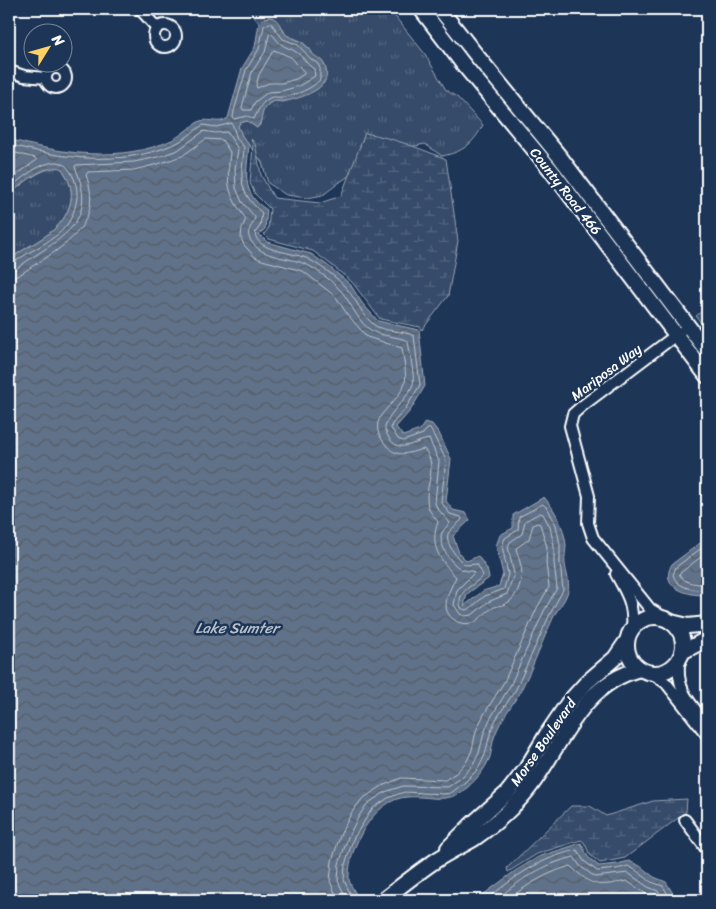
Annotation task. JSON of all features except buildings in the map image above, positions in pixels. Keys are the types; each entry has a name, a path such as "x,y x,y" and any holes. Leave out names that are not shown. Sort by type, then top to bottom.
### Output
{"main road":[{"name":"County Road 466","path":"421,9 463,64 551,170 707,376"},
{"name":"County Road 466","path":"440,9 560,157 707,351"},
{"path":"707,624 688,626 656,617 647,618 638,622 632,628 626,642 629,657 640,669 654,674 666,671 674,666 681,656 707,639"},
{"path":"667,620 676,626 681,634 683,642 681,656"},
{"name":"Morse Boulevard","path":"435,861 507,793 526,769 568,703 587,682 615,658 626,642"},
{"name":"Morse Boulevard","path":"388,897 435,861 474,838 502,817 526,793 546,766 578,713 599,690 625,673 640,669"}],"street":[{"path":"140,9 157,28"},
{"path":"9,71 24,76 46,78"},
{"path":"677,335 688,326"},
{"name":"Mariposa Way","path":"632,628 633,613 630,599 590,530 588,522 590,496 570,426 573,414 582,406 677,335"},
{"name":"Mariposa Way","path":"604,554 650,610 667,620"},
{"path":"681,656 678,676 683,692 707,724"},
{"path":"654,674 666,684 707,735"},
{"path":"685,820 707,850"}],"green space":[{"path":"248,9 389,9 425,54 446,90 458,98 483,125 467,146 456,152 442,156 425,144 395,150 367,163 323,195 307,198 286,195 268,183 262,162 242,136 238,126 239,123 247,121 257,128 260,125 263,110 270,103 274,101 283,102 316,90 324,83 326,77 325,66 301,41 286,35 282,27 270,17 264,18 259,23"},
{"path":"365,133 406,144 446,159 458,241 448,296 422,330 420,327 380,319 352,282 313,251 269,239 264,234 268,229 270,209 255,194 250,183 253,145 251,139 255,143 261,175 274,198 320,203 341,196"},
{"path":"56,167 61,168 71,187 71,200 68,211 55,228 9,260 9,195 36,174"},
{"path":"707,307 707,331 696,316"},
{"path":"687,799 686,812 625,858 600,863 590,855 584,842 581,840 537,854 508,872 507,868 571,806 590,806 606,816 653,801"}],"water":[{"name":"Lake Sumter","path":"270,17 276,20 285,34 303,43 321,60 327,72 326,79 322,85 309,94 287,101 274,101 268,105 263,111 257,128 247,121 240,123 238,126 242,136 249,145 247,181 249,189 258,203 267,210 265,229 259,234 267,242 311,254 327,265 350,284 362,303 378,321 419,330 425,386 410,411 396,427 403,436 420,430 425,422 432,424 439,433 451,459 446,501 453,510 466,513 470,520 453,536 459,553 467,561 478,556 487,569 489,578 467,594 464,606 483,591 499,586 503,574 496,546 500,535 513,528 513,515 544,497 559,520 565,538 565,562 569,584 567,593 554,616 525,683 497,729 490,757 478,777 460,793 446,798 407,797 395,800 384,806 366,826 353,852 350,864 349,879 358,900 9,900 9,260 46,235 62,221 68,211 71,191 64,171 61,168 54,168 39,172 9,195 9,139 49,149 90,154 111,154 132,152 172,140 200,121 225,120 228,118 242,68 255,47 259,23 264,18"},
{"path":"707,538 707,595 684,592 672,585 669,579 672,564"},
{"path":"581,843 588,857 599,866 629,861 640,866 654,877 666,882 677,900 476,900 515,871 538,857"}]}
